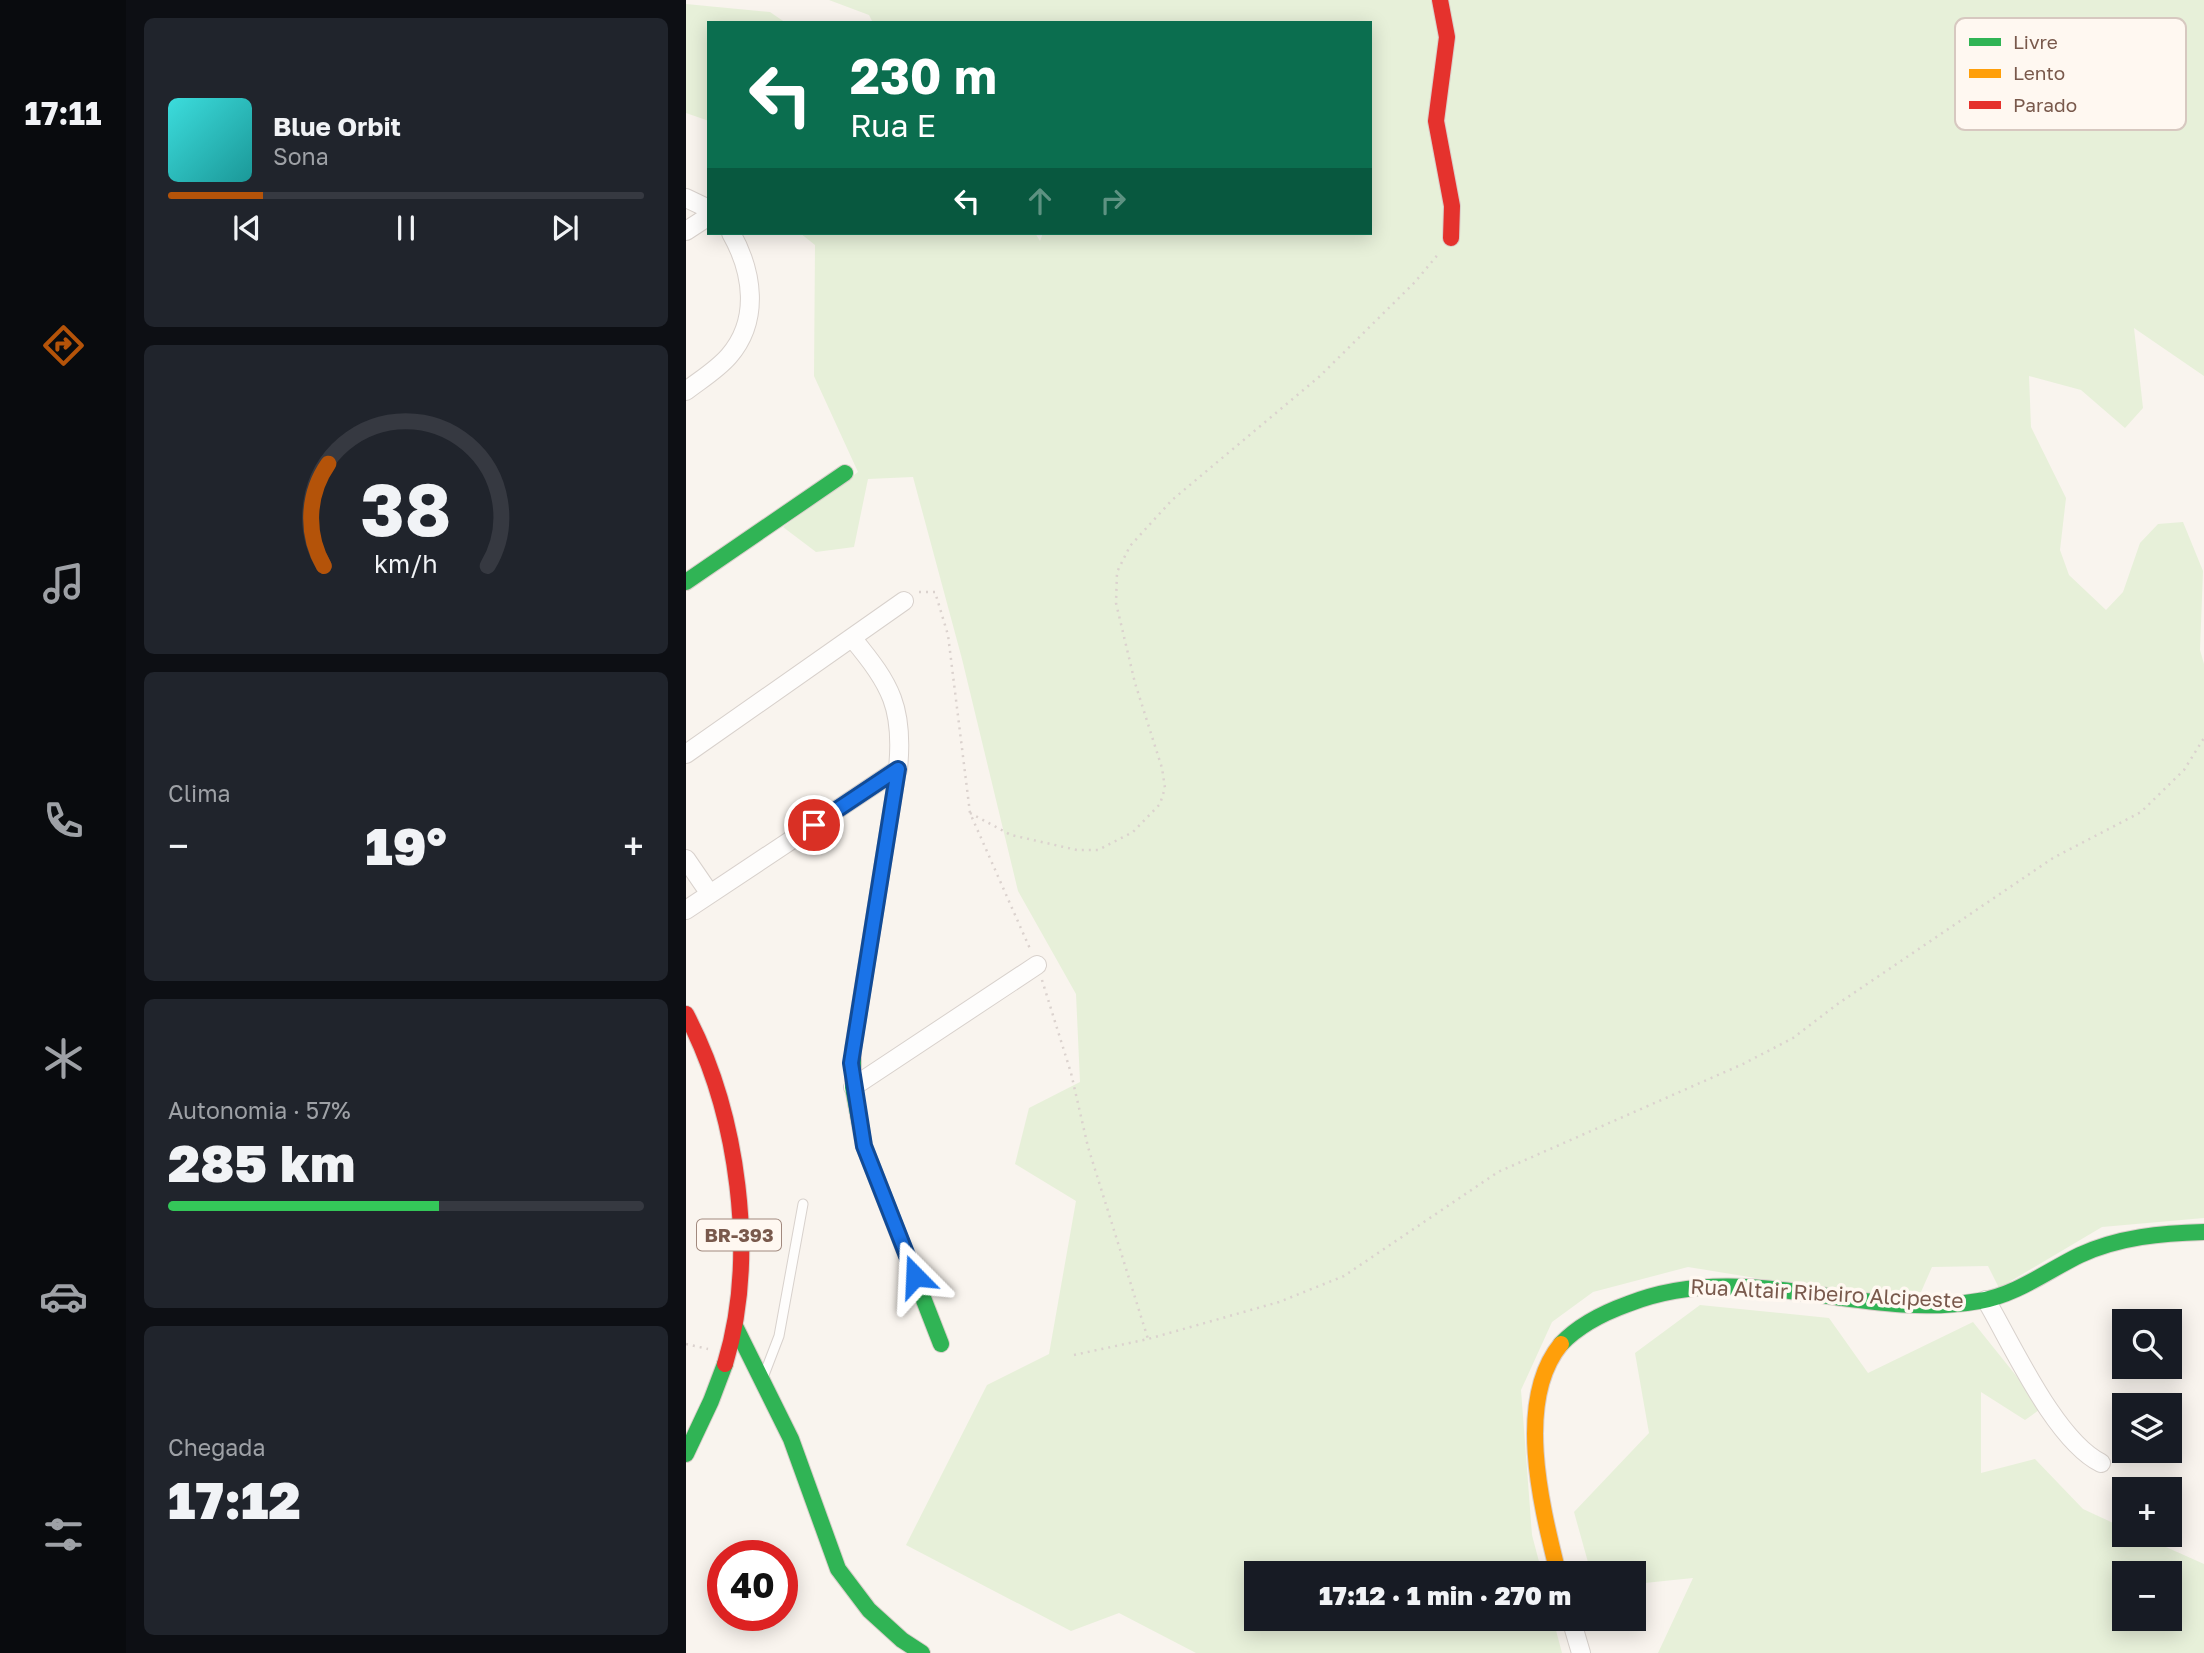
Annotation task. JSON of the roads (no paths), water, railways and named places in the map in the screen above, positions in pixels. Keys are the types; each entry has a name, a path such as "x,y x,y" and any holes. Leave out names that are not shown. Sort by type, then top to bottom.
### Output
{"street":[{"path":"1440,0 1447,37 1436,121 1452,206 1451,238"},
{"path":"686,198 707,208"},
{"path":"686,231 707,217"},
{"path":"686,391 719,366 744,333 750,304 744,258 732,235"},
{"path":"686,582 845,473"},
{"path":"686,754 904,601"},
{"path":"853,639 880,672 892,694 900,736 898,769 853,1049 853,1087 864,1146 941,1344"},
{"path":"686,910 898,769"},
{"path":"686,859 710,894"},
{"path":"853,1087 1037,965"},
{"name":"BR-393","path":"686,1014 713,1074 727,1119 738,1212 738,1292 735,1326 710,1404 686,1454"},
{"name":"Rua Altair Ribeiro Alcipeste","path":"1555,1561 1540,1483 1538,1394 1544,1372 1554,1353 1567,1337 1586,1324 1646,1296 1670,1288 1693,1285 1745,1286 1944,1304 1986,1300 2015,1291 2078,1256 2127,1238 2204,1232"},
{"path":"1986,1300 2065,1433 2081,1451 2101,1463"},
{"path":"735,1326 792,1439 838,1569 846,1584 884,1624 922,1653"},
{"path":"1575,1631 1581,1653"}],"lane":[{"path":"761,1380 774,1354 779,1336 803,1204"}]}
